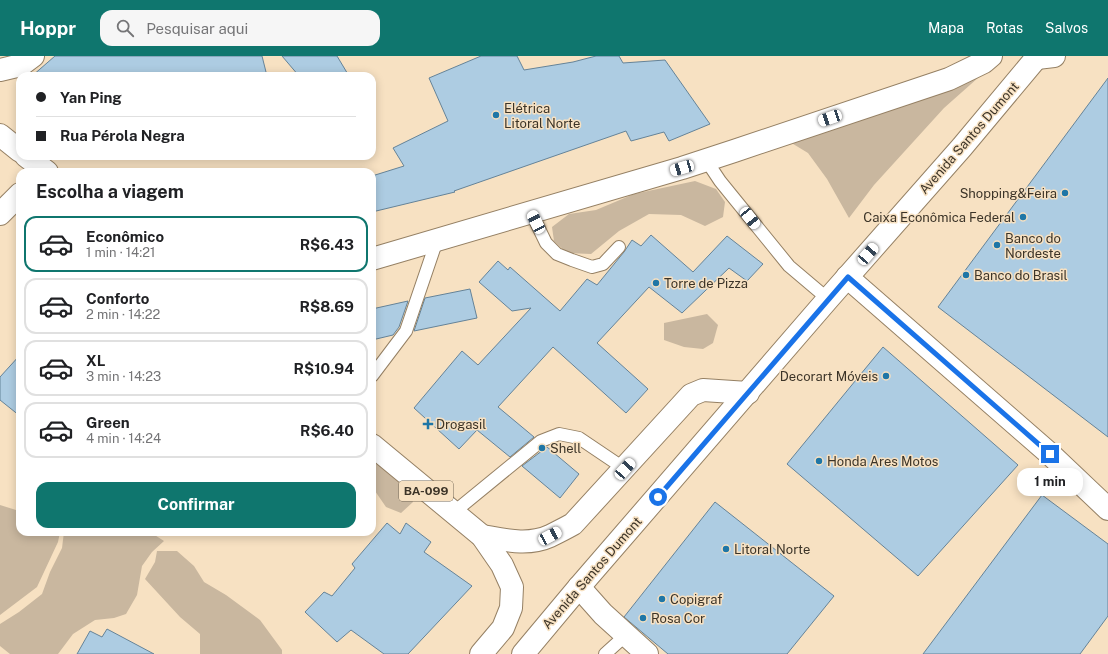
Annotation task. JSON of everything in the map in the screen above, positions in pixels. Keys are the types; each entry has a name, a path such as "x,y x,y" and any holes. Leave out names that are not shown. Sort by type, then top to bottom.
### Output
{"main road":[{"path":"0,70 21,65 33,56"},
{"path":"376,258 706,160 949,79 984,62 991,56"},
{"name":"Avenida Santos Dumont","path":"523,654 828,299 1043,57"},
{"path":"0,135 16,148"},
{"path":"31,160 40,168"},
{"path":"0,214 16,198"},
{"path":"848,277 1106,502"},
{"path":"482,536 508,541 528,542 550,536 573,524 692,395 703,390 748,393"},
{"name":"BA-099","path":"376,448 482,536 502,565 512,587 511,608 503,628 481,654"},
{"path":"579,587 603,614 646,654"}],"lane":[{"path":"706,160 720,182 789,266 828,299"},
{"path":"531,212 546,243 557,254 572,260 592,267 603,264 619,247"},
{"path":"376,371 406,331 437,240"},
{"path":"453,513 541,441 558,434 579,438 625,469"},
{"path":"605,654 626,635"}],"shaded area":[{"path":"988,69 944,108 874,185 849,218 827,179 808,153 780,136"},
{"path":"695,181 716,189 725,202 723,217 705,226 681,215 649,214 619,231 591,254 567,253 554,241 552,227 569,214 596,210 634,194"},
{"path":"707,314 718,325 713,343 703,349 684,347 664,340 664,323"},
{"path":"376,454 406,484 413,502 401,513 386,507 376,492"},
{"path":"0,505 16,510 16,536 59,536 58,542 37,587 0,615"},
{"path":"64,536 156,536 164,541 152,552 142,566 137,595 126,614 114,618 95,620 73,634 58,654 10,654 0,646 0,624 19,612 42,594 50,572 62,548"},
{"path":"157,551 177,551 194,566 204,582 226,595 260,620 282,650 282,654 200,654 200,634 180,617 145,579 155,562"}],"building":[{"path":"55,56 262,56 266,72 37,72"},
{"path":"282,56 337,56 347,72 296,72"},
{"path":"481,56 517,56 524,70 573,62 596,56 619,56 623,63 665,60 710,124 669,141 664,132 631,141 626,131 454,191 455,192 376,211 376,175 404,166 393,148 448,121 429,78"},
{"name":"Shopping&Feira","path":"1108,78 1108,437 938,307"},
{"path":"651,235 693,272 727,236 763,264 747,281 729,268 682,313 649,287 597,343 648,389 626,413 553,347 498,407 534,437 510,457 477,430 459,449 414,408 462,351 478,365 531,308 512,311 479,282 498,261 508,270 510,267 560,311 587,279 597,285 632,240 641,246"},
{"path":"470,289 477,318 414,331 425,298"},
{"path":"408,301 399,327 393,335 376,339 376,308"},
{"path":"883,347 1018,465 918,576 787,464"},
{"path":"16,359 16,413 0,400 0,377"},
{"path":"547,447 579,474 560,498 522,466"},
{"path":"1042,495 1108,544 1108,616 1080,654 923,654"},
{"name":"Litoral Norte","path":"715,502 834,596 787,654 668,654 624,617"},
{"path":"387,523 400,534 406,523 431,542 424,552 472,586 408,654 384,654 351,630 337,642 305,612 324,592 332,596 355,568 352,564"},
{"path":"107,629 154,654 77,654 90,631 102,637"}],"place":[{"name":"Elétrica Litoral Norte","path":"496,115"},
{"name":"Shopping&Feira","path":"1065,193"},
{"name":"Caixa Econômica Federal","path":"1023,217"},
{"name":"Banco do Nordeste","path":"997,245"},
{"name":"Banco do Brasil","path":"966,275"},
{"name":"Torre de Pizza","path":"656,283"},
{"name":"Decorart Móveis","path":"886,376"},
{"name":"Drogasil","path":"428,424"},
{"name":"Shell","path":"542,448"},
{"name":"Honda Ares Motos","path":"819,461"},
{"name":"Litoral Norte","path":"726,549"},
{"name":"Copigraf","path":"662,599"},
{"name":"Rosa Cor","path":"643,618"}],"route":[{"path":"658,497 848,277 1050,454"}]}
